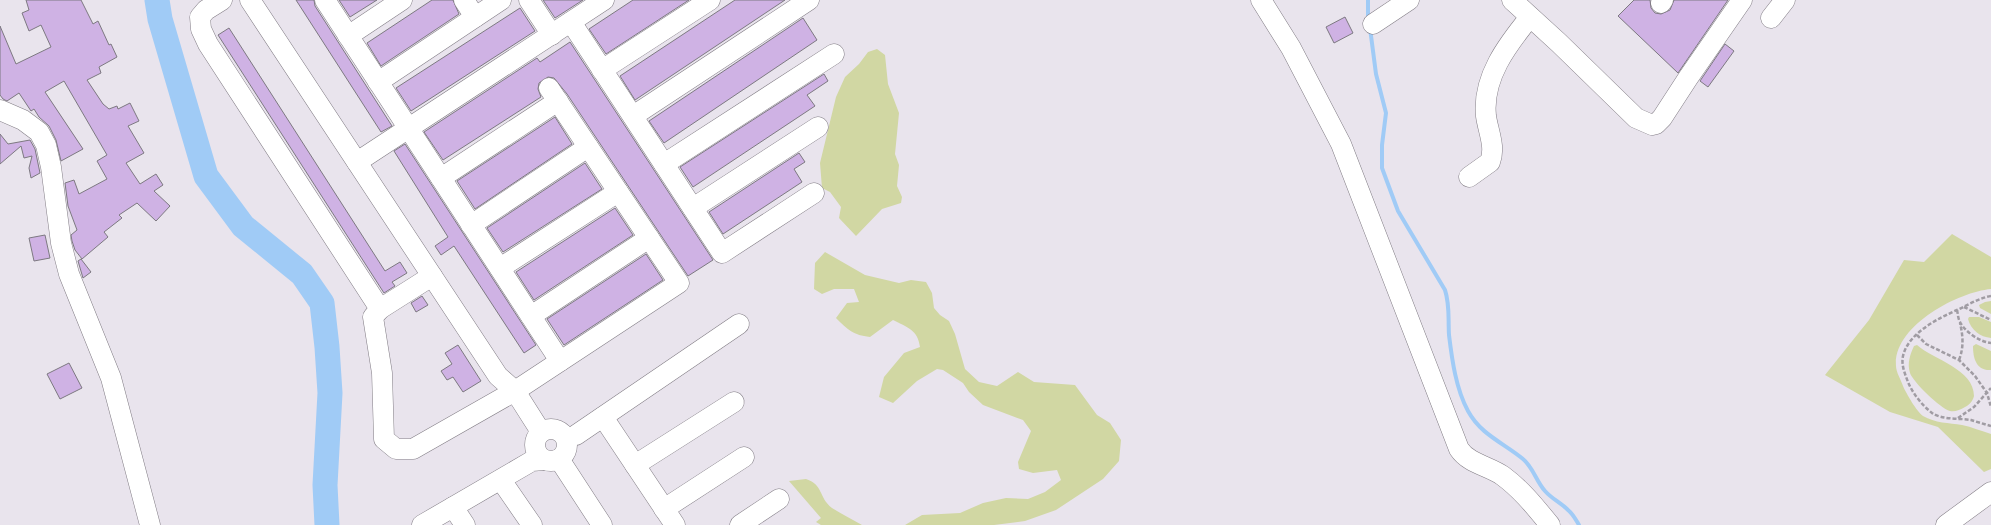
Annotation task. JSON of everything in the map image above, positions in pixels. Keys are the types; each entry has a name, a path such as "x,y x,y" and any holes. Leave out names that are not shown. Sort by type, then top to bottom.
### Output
{"street":[{"path":"222,0 206,10 200,17 201,29 208,44 380,308"},
{"path":"238,0 244,0"},
{"path":"250,0 498,376 515,391 541,432"},
{"path":"325,0 560,361"},
{"path":"348,36 402,0"},
{"path":"464,0 475,17"},
{"path":"378,82 501,0"},
{"path":"529,0 552,35"},
{"path":"602,70 710,0"},
{"path":"632,116 809,0"},
{"path":"1261,0 1291,48 1341,144 1452,436 1459,449 1471,460 1502,475 1517,487 1550,525"},
{"path":"1373,24 1409,0"},
{"path":"1512,0 1636,118 1652,125 1656,124 1662,118 1742,0"},
{"path":"1771,18 1785,0"},
{"path":"357,162 552,35 598,2"},
{"path":"1469,177 1490,162 1493,152 1485,109 1488,86 1505,49 1530,17"},
{"path":"571,22 722,253 814,193"},
{"path":"664,164 834,54"},
{"path":"432,276 380,308 374,317 382,373 384,439 396,449 413,449 515,391 679,283 554,95 441,178"},
{"path":"0,110 23,120 39,132 46,145 52,167 55,206 61,243 70,274 110,378 150,525"},
{"path":"693,208 818,127"},
{"path":"471,225 588,147"},
{"path":"500,268 618,192"},
{"path":"531,316 649,238"},
{"path":"576,435 739,324"},
{"path":"635,465 734,402"},
{"path":"603,417 669,517 744,457"},
{"path":"422,525 532,461 551,459 566,448 564,436 553,429 541,432 536,439 535,447 538,454 551,459 602,525"},
{"path":"501,480 532,525"},
{"path":"1946,525 1991,492"},
{"path":"740,525 779,499"},
{"path":"453,507 465,525"}],"path":[{"path":"1991,296 1977,300 1944,316 1917,335 1908,344 1903,356 1904,370 1910,388 1921,403 1934,414 1991,426"},
{"path":"1964,307 1991,320"},
{"path":"1958,310 1963,343 1959,360"},
{"path":"1960,322 1970,334 1991,343"},
{"path":"1917,335 1926,344 1959,360 1975,376 1987,392 1991,407"},
{"path":"1957,418 1974,407 1991,388"}],"green space":[{"path":"877,49 885,55 888,84 899,113 895,154 899,165 897,186 902,197 901,203 882,209 856,236 839,218 841,207 830,192 822,188 820,163 836,97 845,77 859,64 868,52"},
{"path":"1952,234 1991,257 1991,289 1962,297 1946,304 1916,325 1905,338 1898,351 1896,368 1907,393 1915,407 1923,416 1937,421 1966,426 1991,434 1991,469 1984,472 1938,427 1890,412 1825,375 1869,320 1904,260 1924,262"},
{"path":"825,252 865,275 899,283 911,280 926,282 932,293 934,308 940,315 949,321 955,334 965,369 979,382 997,386 1018,372 1034,382 1075,385 1097,415 1110,423 1121,440 1119,461 1103,479 1056,510 1025,521 994,525 905,525 922,515 960,513 983,503 1006,498 1028,499 1045,492 1061,480 1057,470 1033,473 1019,469 1018,462 1031,431 1023,420 983,405 969,392 963,383 943,370 937,369 917,381 893,403 879,397 884,377 904,353 920,347 919,341 911,330 893,320 870,337 855,333 840,322 836,318 847,303 859,302 854,289 834,289 822,294 814,289 815,263"},
{"path":"1991,301 1991,314 1980,308 1979,305"},
{"path":"1969,317 1979,317 1991,322 1991,338 1976,332 1969,323"},
{"path":"1976,344 1991,351 1991,370 1986,370 1976,363 1973,346"},
{"path":"1917,345 1952,366 1967,379 1972,387 1974,396 1973,400 1969,404 1959,410 1950,411 1934,400 1921,388 1912,377 1909,366 1911,353 1914,346"},
{"path":"806,479 816,485 832,508 862,525 821,525 816,522 821,518 789,481"}],"building":[{"path":"26,0 81,0 93,24 98,21 109,45 111,44 117,57 99,67 101,73 87,80 103,104 109,109 117,106 118,109 130,103 139,121 128,126 144,153 126,163 140,184 156,174 163,185 154,191 170,206 156,221 137,203 119,215 122,218 104,232 108,237 82,259 75,250 72,241 71,235 77,230 68,206 65,183 74,180 79,194 107,179 97,161 107,155 64,81 45,92 83,149 61,161 56,140 49,126 39,117 34,109 31,111 19,93 7,101 0,95 0,26 16,64 51,47 41,25 29,31 22,13 29,10"},
{"path":"296,0 314,0 315,6 392,126 381,132"},
{"path":"339,0 377,0 350,17"},
{"path":"432,0 453,0 459,14 381,66 367,43"},
{"path":"543,0 583,0 555,18"},
{"path":"633,0 689,0 606,54 589,29"},
{"path":"735,0 785,0 635,100 620,76"},
{"path":"1634,0 1650,0 1651,8 1655,13 1661,14 1670,10 1674,0 1728,0 1678,73 1618,16"},
{"path":"520,8 535,31 411,111 396,88"},
{"path":"1345,17 1353,33 1334,43 1326,27"},
{"path":"803,18 817,40 664,143 649,121"},
{"path":"229,28 385,271 400,262 407,273 392,282 395,286 384,293 218,35"},
{"path":"570,42 713,260 688,276 567,94 554,78 548,77 539,83 538,89 541,97 443,160 424,132 537,58 540,62"},
{"path":"1725,44 1734,51 1708,87 1700,81"},
{"path":"824,74 828,81 807,95 815,106 693,187 680,167"},
{"path":"555,117 572,144 475,209 457,181"},
{"path":"0,134 8,144 30,140 35,149 40,173 31,178 29,168 32,156 24,158 21,146 0,164"},
{"path":"405,144 536,345 524,353 454,246 441,255 435,246 448,237 394,151"},
{"path":"799,153 805,162 794,169 802,182 723,234 709,212"},
{"path":"585,163 602,189 503,252 487,228"},
{"path":"615,208 633,235 534,300 516,272"},
{"path":"45,235 50,258 34,261 29,238"},
{"path":"646,254 663,280 564,345 547,319"},
{"path":"81,259 91,272 83,278 78,261"},
{"path":"422,296 428,305 416,312 411,303"},
{"path":"458,345 481,381 463,392 453,377 447,380 441,371 452,364 445,353"},
{"path":"69,363 82,388 60,399 47,374"}],"waterway":[{"path":"157,0 160,19 206,176 243,226 302,274 322,303 330,393 325,485 327,525"},
{"path":"1368,0 1368,19"},
{"path":"1370,28 1376,74 1386,113 1382,145 1382,168 1398,211 1445,290 1447,296 1449,335 1453,364 1460,393 1468,411 1479,426 1486,433 1523,459 1545,491 1570,512 1579,525"}]}
